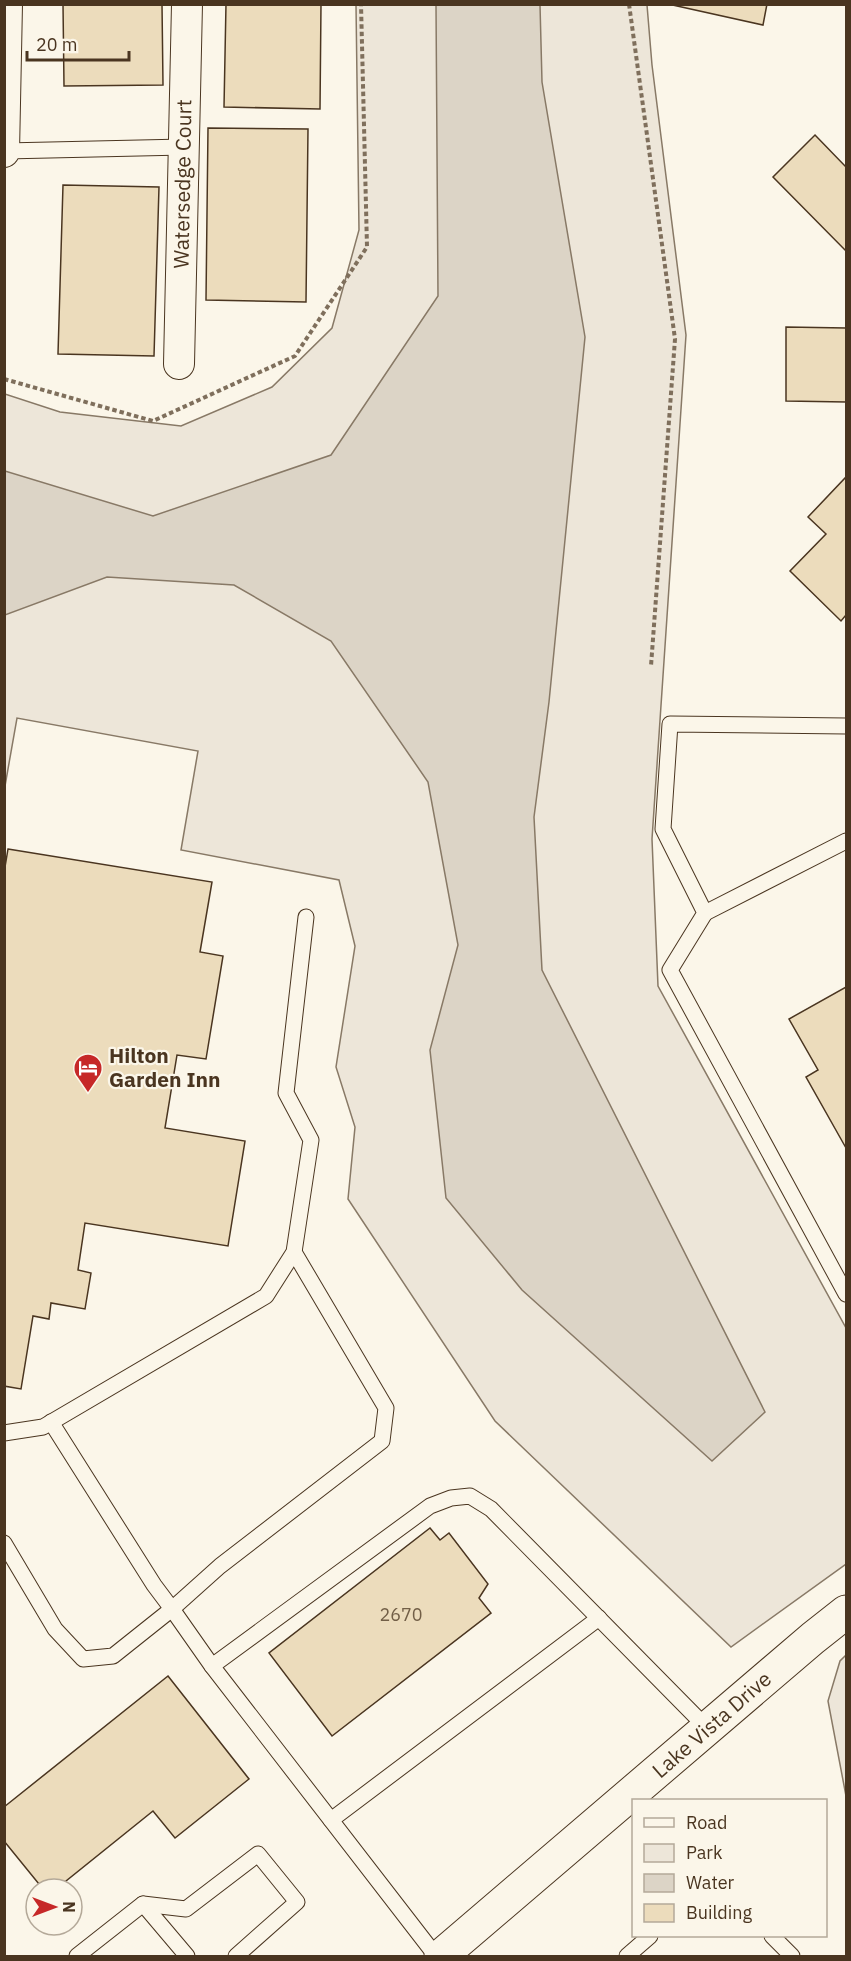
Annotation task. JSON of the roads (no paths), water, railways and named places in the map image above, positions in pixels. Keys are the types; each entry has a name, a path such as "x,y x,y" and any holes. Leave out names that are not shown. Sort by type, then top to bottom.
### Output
{"street":[{"path":"4,152 7,4"},
{"name":"Watersedge Court","path":"179,364 187,4"},
{"name":"Lake Vista Drive","path":"441,1956 846,1612"}],"lane":[{"path":"4,152 184,147"},
{"path":"705,913 663,829 670,724 846,726"},
{"path":"846,841 705,913 670,970 846,1294"},
{"path":"4,1433 43,1427 266,1296 294,1252 311,1140 286,1093 306,917"},
{"path":"4,1543 55,1629 83,1659 113,1656 220,1566 382,1442 386,1408 294,1252"},
{"path":"51,1422 154,1585 212,1666 436,1956"},
{"path":"212,1666 430,1506 451,1498 470,1496 491,1509 708,1729"},
{"path":"331,1820 599,1618"},
{"path":"77,1956 143,1904 186,1909 258,1854 297,1902 236,1956"},
{"path":"143,1904 187,1956"},
{"path":"627,1956 648,1937"},
{"path":"774,1937 792,1956"}],"water":[{"path":"436,5 540,5 542,82 585,337 549,702 534,817 542,970 765,1412 712,1461 522,1290 446,1198 430,1050 458,945 428,782 331,641 234,585 107,577 5,615 5,471 153,516 331,455 438,296"}],"place":[{"name":"Hilton Garden Inn","path":"88,1094"}]}
